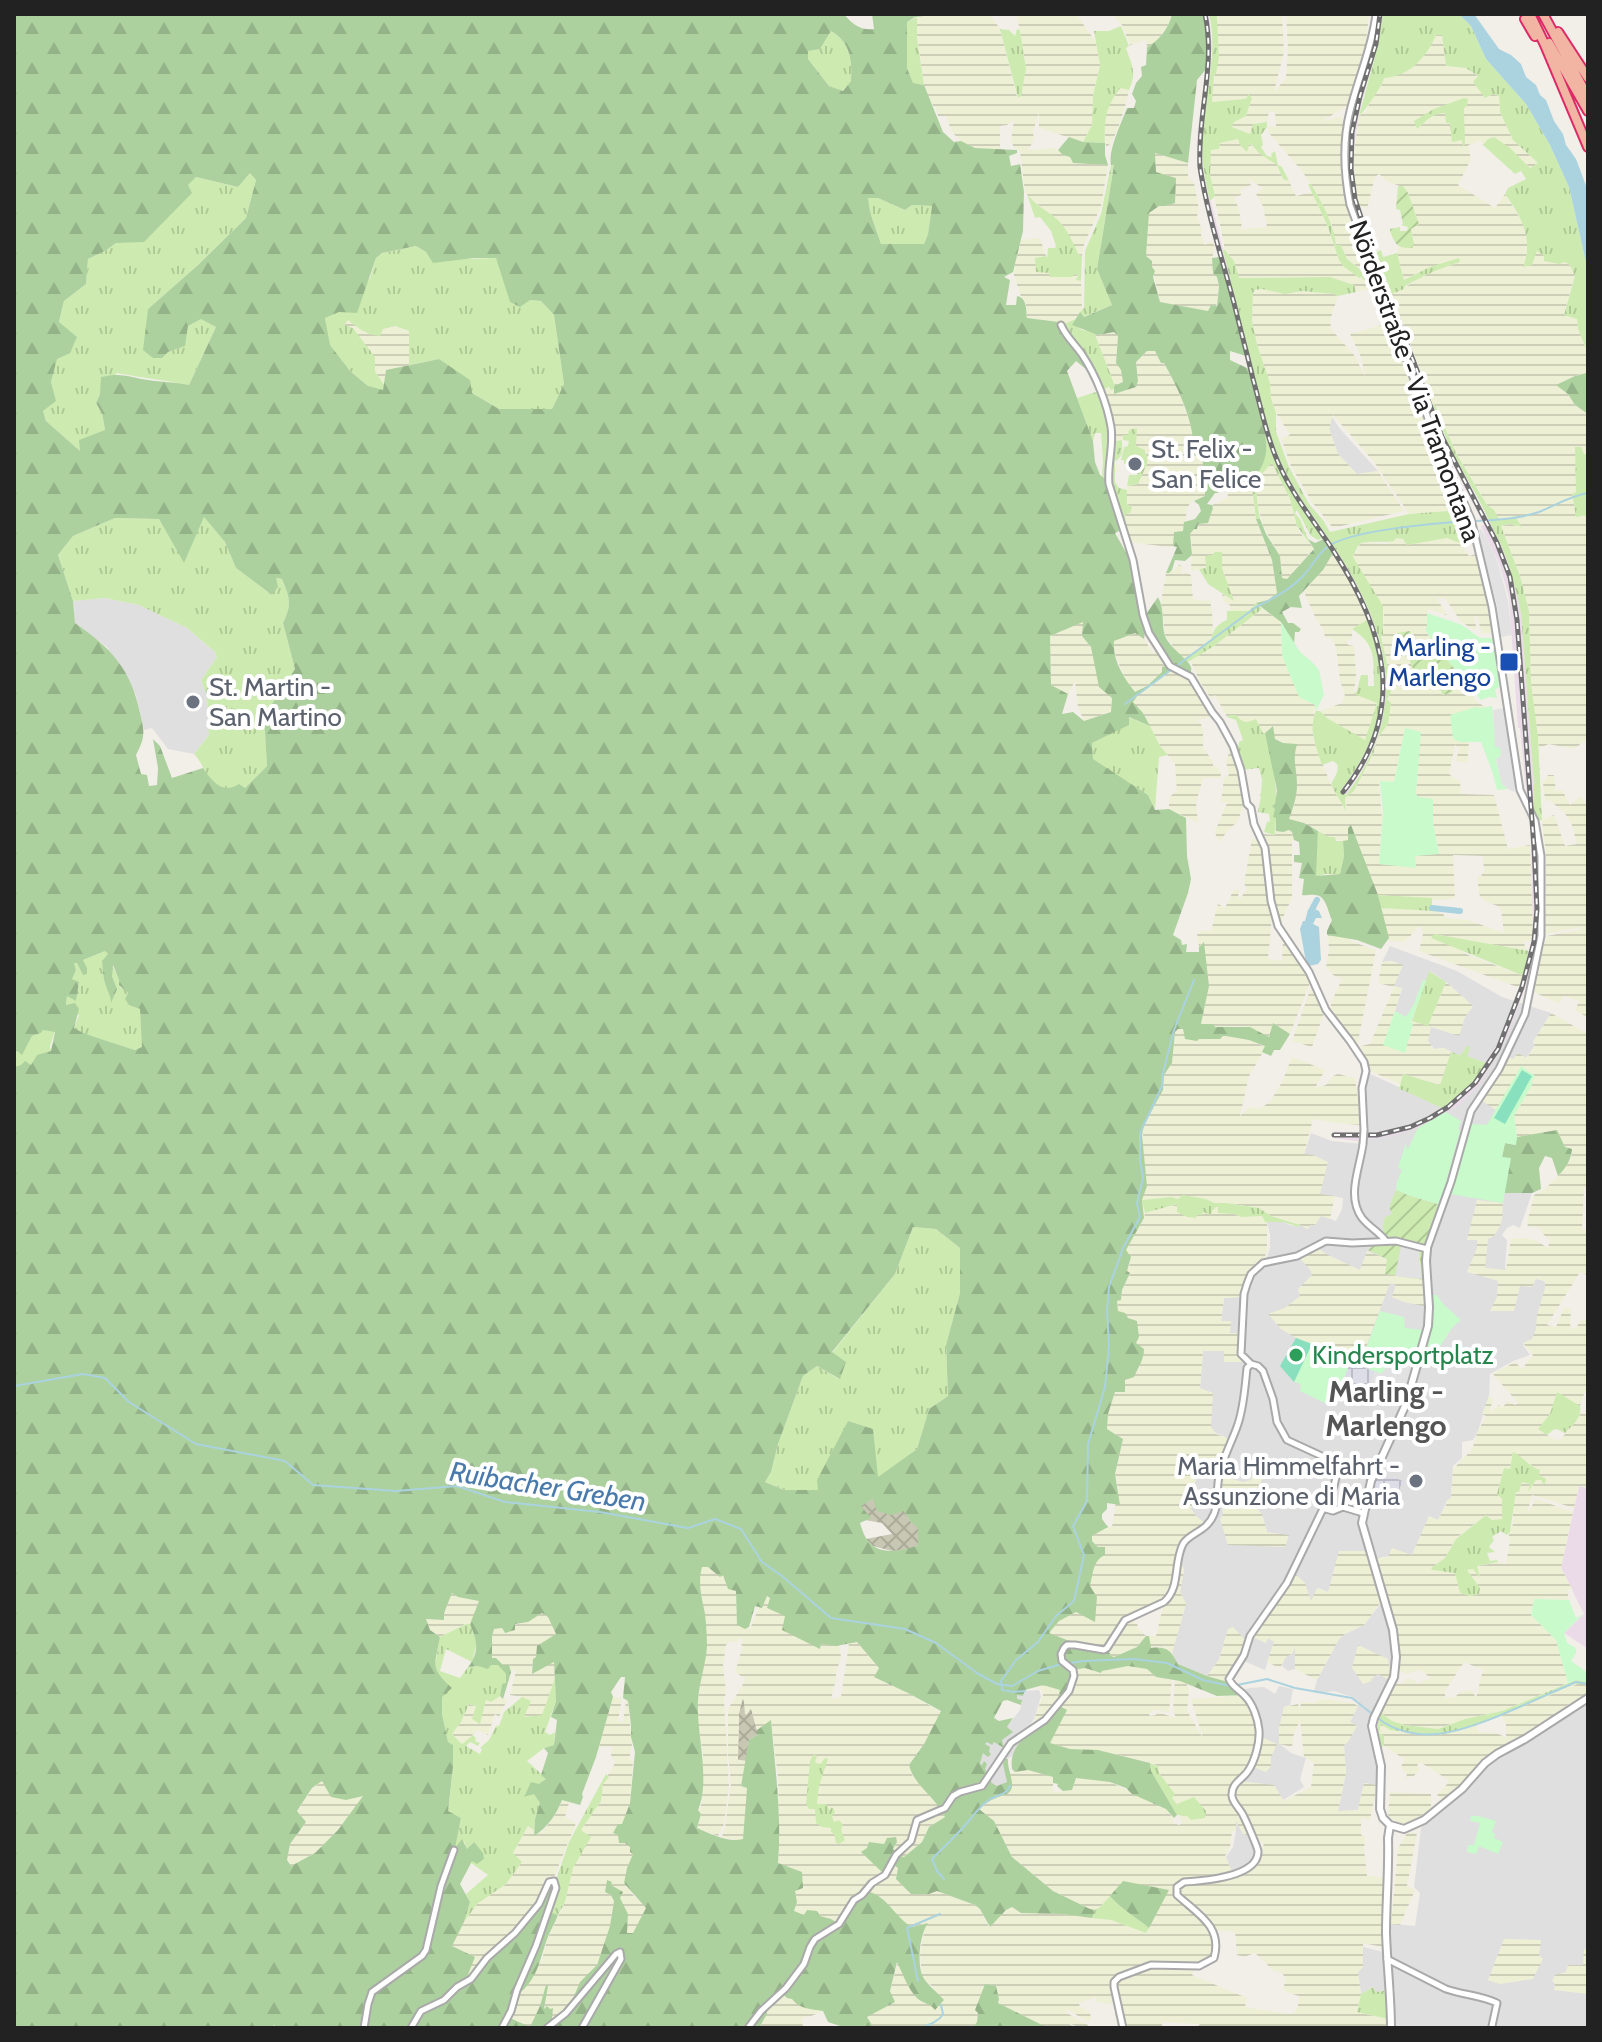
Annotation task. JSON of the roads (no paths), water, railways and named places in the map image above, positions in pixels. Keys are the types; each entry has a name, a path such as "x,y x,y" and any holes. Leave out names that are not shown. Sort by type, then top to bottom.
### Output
{"highway":[{"path":"1545,14 1588,78"},
{"path":"1545,14 1588,97"},
{"path":"1529,16 1588,111"},
{"path":"1529,16 1545,45 1588,147"}],"street":[{"name":"Nörderstraße - Via Tramontana","path":"1376,14 1371,43 1347,126 1345,168 1350,205 1437,443 1471,522 1492,607 1520,790 1537,826 1541,856 1542,929 1525,1014 1499,1069 1471,1111 1451,1182 1427,1249"},
{"path":"1061,325 1087,363 1111,424 1109,484 1133,560 1149,633 1170,666 1191,677 1233,746 1247,804 1265,848 1271,901 1278,926 1309,972 1326,1010 1364,1062 1364,1130 1354,1202 1362,1217 1385,1240"},
{"path":"1374,1472 1339,1464 1287,1440 1277,1422 1263,1371 1251,1364 1241,1352 1244,1294 1251,1274 1263,1263 1301,1254 1326,1241 1352,1243 1385,1240 1427,1249 1428,1326 1406,1404 1374,1472 1362,1523 1393,1630 1396,1657 1394,1677 1372,1726 1381,1766 1381,1812 1392,1826 1404,1829 1424,1820 1462,1789 1497,1754 1588,1698"},
{"path":"748,2028 786,1988 804,1964 815,1939 839,1924 854,1900 885,1875 896,1855 911,1841 917,1820 945,1808 960,1792 982,1786 1011,1743 1050,1715 1069,1691 1075,1677 1073,1670 1062,1661 1064,1648 1075,1645 1104,1650 1125,1620 1169,1598 1175,1585 1184,1542 1204,1529 1215,1512 1218,1480 1239,1419 1247,1368 1251,1364"},
{"path":"1123,2028 1114,1987 1119,1977 1151,1965 1199,1966 1214,1958 1216,1936 1202,1917 1177,1895 1177,1887 1184,1882 1239,1873 1252,1866 1256,1858 1258,1851 1234,1802 1232,1791 1252,1763 1259,1730 1249,1700 1229,1679 1244,1655 1250,1636 1287,1583 1334,1486 1339,1464"},
{"path":"1322,1508 1333,1511 1343,1507 1363,1513"},
{"path":"1391,2028 1386,1926 1392,1826"},
{"path":"364,2028 372,1992 426,1950 441,1886 454,1850"},
{"path":"411,2028 421,2011 444,2000 457,1987 474,1977 487,1958 532,1915 549,1882 554,1881 556,1888 540,1935 502,2028"},
{"path":"547,2028 566,2013 620,1952 621,1959 582,2028"},
{"path":"1387,1959 1446,1989 1481,1995 1497,2003 1492,2026"}],"water":[{"path":"1459,14 1474,14 1499,49 1521,64 1526,77 1546,100 1566,145 1576,159 1588,191 1588,271 1569,187 1550,145 1526,104 1486,59 1471,26"},
{"path":"1315,909 1322,918 1316,918 1313,924 1319,927 1321,960 1309,966 1300,929 1308,910 1314,912"}],"waterway":[{"path":"1475,521 1531,514 1588,493"},
{"path":"1125,704 1256,607 1293,586 1320,554 1338,541 1374,532 1468,521"},
{"path":"1311,911 1317,900"},
{"path":"1432,908 1460,911"},
{"path":"1025,1691 1002,1690 1001,1681 1016,1660 1038,1642 1056,1616 1074,1601 1084,1555 1073,1526 1087,1501 1088,1444 1105,1387 1109,1287 1123,1248 1140,1217 1137,1203 1143,1178 1140,1133 1162,1086 1174,1030 1194,980"},
{"name":"Ruibacher Greben","path":"14,1386 83,1374 105,1378 129,1402 196,1444 285,1461 313,1485 396,1491 457,1486 505,1502 600,1512 688,1528 715,1519 741,1529 762,1562 831,1618 905,1629 936,1643 997,1684 1012,1686 1038,1671 1058,1665 1134,1659 1167,1663 1203,1680 1230,1686"},
{"name":"Ruibacher Greben","path":"1237,1685 1267,1679 1295,1688 1352,1698 1371,1713"},
{"name":"Ruibacher Greben","path":"1379,1719 1406,1732 1437,1734 1488,1720 1576,1682 1588,1684"},
{"path":"944,1879 932,1859 983,1804 1004,1793 1010,1786"},
{"path":"918,1981 907,1928 940,1914"},
{"path":"921,2028 940,2018 943,2014 941,2005"}],"railway":[{"path":"1205,14 1208,53 1200,167 1268,436 1286,480 1331,547 1365,608 1382,669 1382,700 1377,730 1364,761 1343,792"},
{"path":"1334,1135 1377,1135 1410,1127 1448,1107 1475,1083 1498,1049 1522,987 1534,942 1537,909 1517,620 1510,577 1497,543 1442,437 1355,199 1351,169 1352,132 1376,44 1380,14"}],"place":[{"name":"St. Felix - San Felice","path":"1135,464"},
{"name":"Marling - Marlengo","path":"1509,662"},
{"name":"St. Martin - San Martino","path":"193,702"},
{"name":"Kindersportplatz","path":"1296,1355"},
{"name":"Maria Himmelfahrt - Assunzione di Maria","path":"1416,1481"}],"district":[{"name":"Marling - Marlengo","path":"1386,1408"}]}
